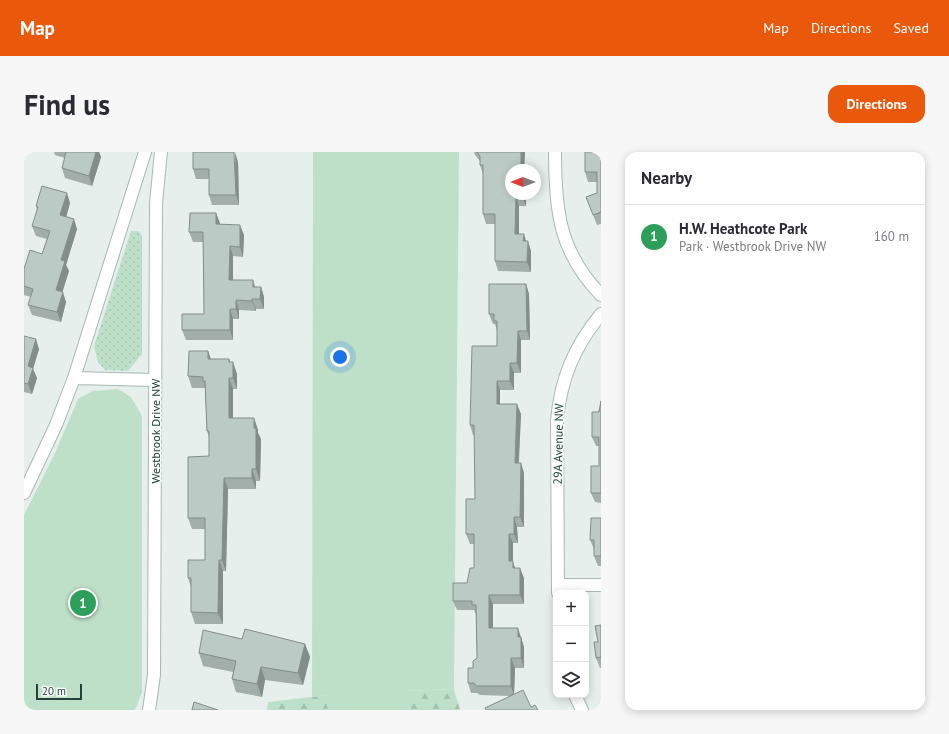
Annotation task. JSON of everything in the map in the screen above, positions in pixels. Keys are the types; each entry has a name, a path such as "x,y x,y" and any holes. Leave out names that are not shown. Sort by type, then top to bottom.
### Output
{"street":[{"path":"24,493 56,425 74,378 145,152"},
{"name":"Westbrook Drive NW","path":"148,710 154,675 156,203 161,152"},
{"path":"555,152 556,198 561,230 577,266 601,295"},
{"name":"29A Avenue NW","path":"601,314 579,343 564,378 559,397 557,420 558,589 601,585"},
{"path":"74,378 155,380"}],"green space":[{"path":"313,152 459,152 454,689 406,691 406,710 328,710 326,695 312,697"},
{"path":"131,231 139,231 142,237 142,354 128,371 105,370 98,362 94,346"},
{"path":"118,389 131,397 142,416 142,692 135,710 24,710 24,515 55,453 78,399 93,391"},
{"path":"454,689 460,710 406,710 406,691"},
{"path":"327,695 328,710 267,710 268,702"}],"building":[{"path":"66,152 96,152 89,176 62,168"},
{"path":"193,152 234,152 236,195 209,195 209,169 193,169"},
{"path":"477,152 521,152 521,164 505,164 505,200 516,200 515,234 524,234 523,241 528,241 527,262 495,261 495,214 483,214 483,165 480,165 480,156"},
{"path":"585,152 601,152 601,212 593,215 586,197 597,193 597,172 585,172"},
{"path":"42,186 67,193 60,215 74,219 61,260 65,261 56,290 63,292 57,312 28,305 33,289 24,286 24,269 30,250 42,254 50,231 32,226 38,207 36,206"},
{"path":"190,213 216,213 216,224 240,225 240,247 230,246 229,280 253,280 253,287 261,287 260,299 252,299 252,301 236,300 236,309 230,309 230,330 182,330 182,314 204,314 203,232 189,232"},
{"path":"489,284 526,284 527,331 518,331 517,363 510,363 510,381 497,381 497,404 517,404 515,463 521,463 520,517 514,517 514,534 509,534 509,561 513,561 513,568 520,568 520,595 489,595 489,628 518,628 518,637 521,637 521,658 511,658 511,686 476,686 474,683 468,683 468,668 473,668 473,661 477,658 476,605 472,605 472,601 453,601 453,583 467,583 470,568 474,568 474,534 466,534 466,499 475,499 474,425 470,425 472,346 497,346 497,321 494,321 494,314 489,314"},
{"path":"24,336 36,339 28,366 33,368 28,384 24,383"},
{"path":"189,351 208,351 208,359 229,359 229,362 233,362 233,378 229,378 229,418 254,418 254,428 256,428 256,469 252,469 252,478 224,478 222,560 219,560 218,613 191,612 191,578 188,578 188,560 205,560 205,518 188,518 188,457 209,456 209,431 207,431 205,381 203,381 203,377 188,376"},
{"path":"601,401 601,493 591,493 591,466 599,466 599,437 592,437 592,412 599,412"},
{"path":"591,518 601,518 601,556 594,556 594,540 590,540"},
{"path":"601,625 601,657 596,658 594,642 598,642 595,626"},
{"path":"245,629 305,644 298,673 261,667 257,684 232,679 236,661 199,653 203,630 242,639"},
{"path":"523,690 531,707 535,705 538,710 486,710 485,708"},
{"path":"194,702 218,710 192,710"}],"place":[{"name":"H.W. Heathcote Park","path":"83,603"}]}
